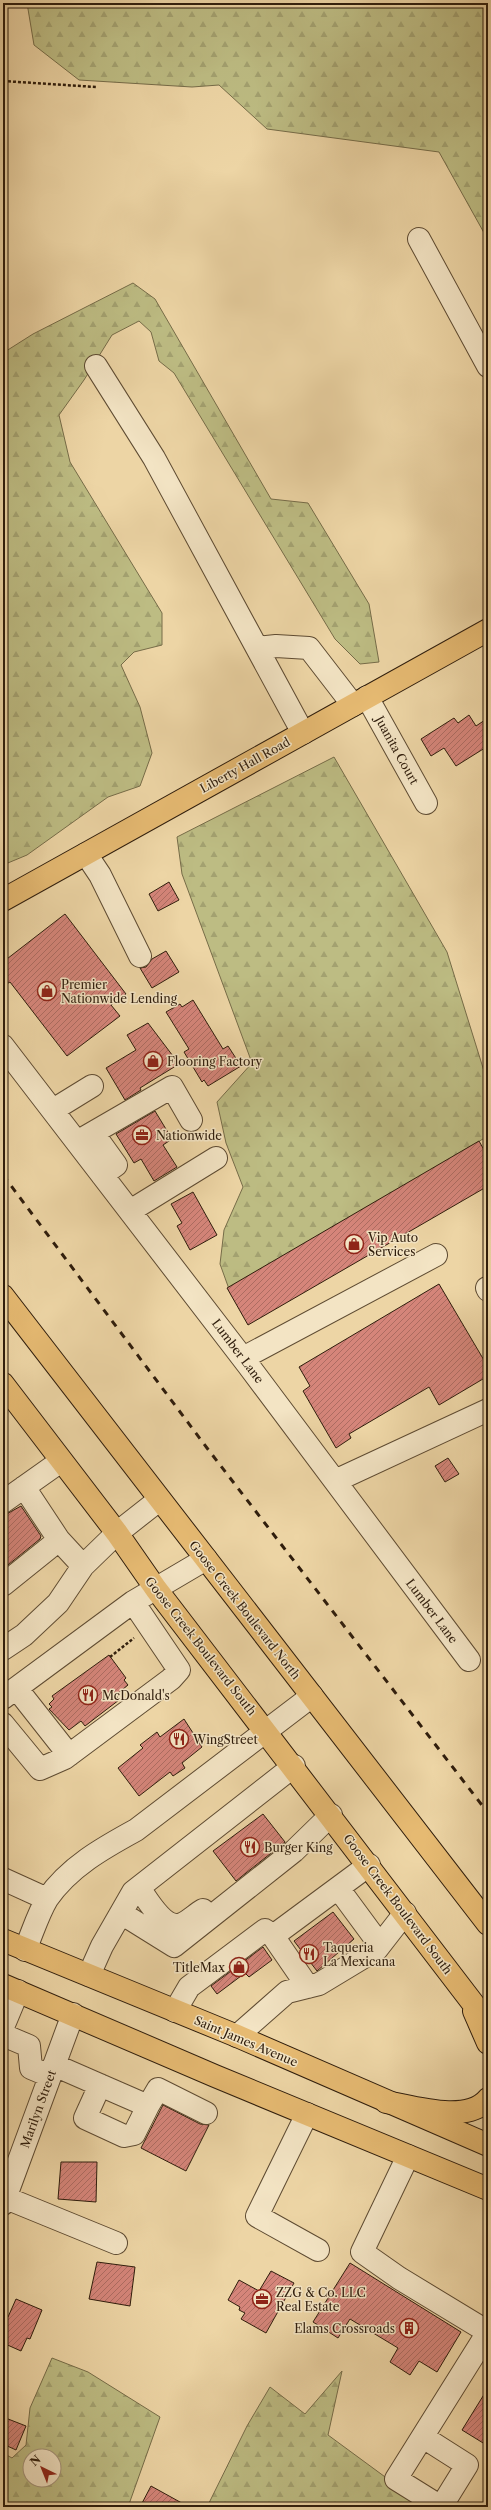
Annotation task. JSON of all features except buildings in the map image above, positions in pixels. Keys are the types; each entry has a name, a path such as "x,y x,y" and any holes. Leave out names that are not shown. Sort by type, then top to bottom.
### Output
{"main road":[{"name":"Liberty Hall Road","path":"3,900 488,630"},
{"name":"Goose Creek Boulevard North","path":"3,1296 159,1500 488,1924"},
{"name":"Goose Creek Boulevard South","path":"3,1384 117,1533 156,1589 294,1766 488,2023"},
{"name":"Saint James Avenue","path":"3,1940 237,2036 488,2145"},
{"path":"11,1988 488,2189"},
{"path":"465,1992 488,2043"},
{"path":"386,2102 449,2113 472,2111 488,2099"}],"street":[{"path":"419,239 488,366"},
{"path":"96,366 154,458 303,733"},
{"name":"Juanita Court","path":"257,648 276,646 309,648 360,701 426,803"},
{"path":"86,854 100,875 140,956"},
{"name":"Lumber Lane","path":"3,1046 53,1110 85,1138 102,1175 243,1358 468,1660"},
{"path":"53,1110 92,1086"},
{"path":"85,1138 172,1087 191,1120"},
{"path":"130,1211 216,1158"},
{"path":"243,1358 436,1255"},
{"path":"335,1481 488,1410"},
{"path":"3,1502 61,1461"},
{"path":"24,1487 59,1540 83,1566"},
{"path":"3,1650 24,1635 58,1603 83,1566 117,1533 159,1500"},
{"path":"3,1585 59,1540"},
{"path":"69,1755 10,1693 133,1602 206,1559"},
{"path":"133,1602 179,1670"},
{"path":"3,1724 40,1769 69,1755 179,1670 205,1652"},
{"path":"25,1950 47,1899 72,1870 104,1847 136,1830 267,1732 312,1696"},
{"path":"89,1975 121,1913 134,1892 294,1766"},
{"path":"121,1913 174,1946 300,1846 331,1815"},
{"path":"139,1888 164,1921 172,1924 181,1924 265,1864 300,1846"},
{"path":"272,1936 369,1865"},
{"path":"3,1880 47,1899"},
{"path":"338,1888 380,1945"},
{"path":"237,2036 287,1992 319,1984 380,1945 405,1913"},
{"path":"175,2011 188,1987 265,1930 272,1936 308,1987"},
{"path":"3,2027 11,1988"},
{"name":"Marilyn Street","path":"4,2201 72,2014"},
{"path":"3,2035 29,2046 31,2068 52,2071 100,2086 148,2106"},
{"path":"100,2086 84,2118 124,2136 134,2134 158,2090 206,2113"},
{"path":"307,2114 257,2216 318,2250"},
{"path":"408,2156 362,2252 399,2278 488,2332 396,2479 441,2507 468,2465 423,2437"},
{"path":"4,2201 116,2242"}],"path":[{"path":"3,81 96,87"}],"green space":[{"path":"27,3 488,3 488,240 439,152 267,129 219,85 192,87 79,80 34,45"},
{"path":"133,283 155,299 271,499 308,503 369,604 379,662 360,664 335,639 174,373 159,361 151,332 139,321 112,335 84,380 59,415 70,462 162,613 162,645 134,652 121,665 140,707 152,753 140,786 108,797 27,855 3,865 3,353 33,334"},
{"path":"334,757 447,952 488,1084 488,1136 229,1289 220,1264 224,1230 243,1187 226,1143 217,1102 252,1063 182,874 177,837"},
{"path":"52,2358 88,2372 160,2417 128,2507 3,2507 3,2453 12,2458 22,2449 22,2488 62,2488 62,2448 23,2448 26,2445 30,2408"},
{"path":"342,2371 328,2435 426,2507 207,2507 247,2426 270,2387 305,2414"}],"railway":[{"path":"3,1175 207,1448 488,1813"}],"place":[{"name":"Premier Nationwide Lending","path":"47,991"},
{"name":"Flooring Factory","path":"153,1061"},
{"name":"Nationwide","path":"142,1135"},
{"name":"Vip Auto Services","path":"354,1244"},
{"name":"McDonald's","path":"88,1695"},
{"name":"WingStreet","path":"179,1739"},
{"name":"Burger King","path":"250,1847"},
{"name":"Taqueria La Mexicana","path":"309,1954"},
{"name":"TitleMax","path":"239,1967"},
{"name":"ZZG & Co. LLC Real Estate","path":"262,2299"},
{"name":"Elams Crossroads","path":"409,2328"}]}
